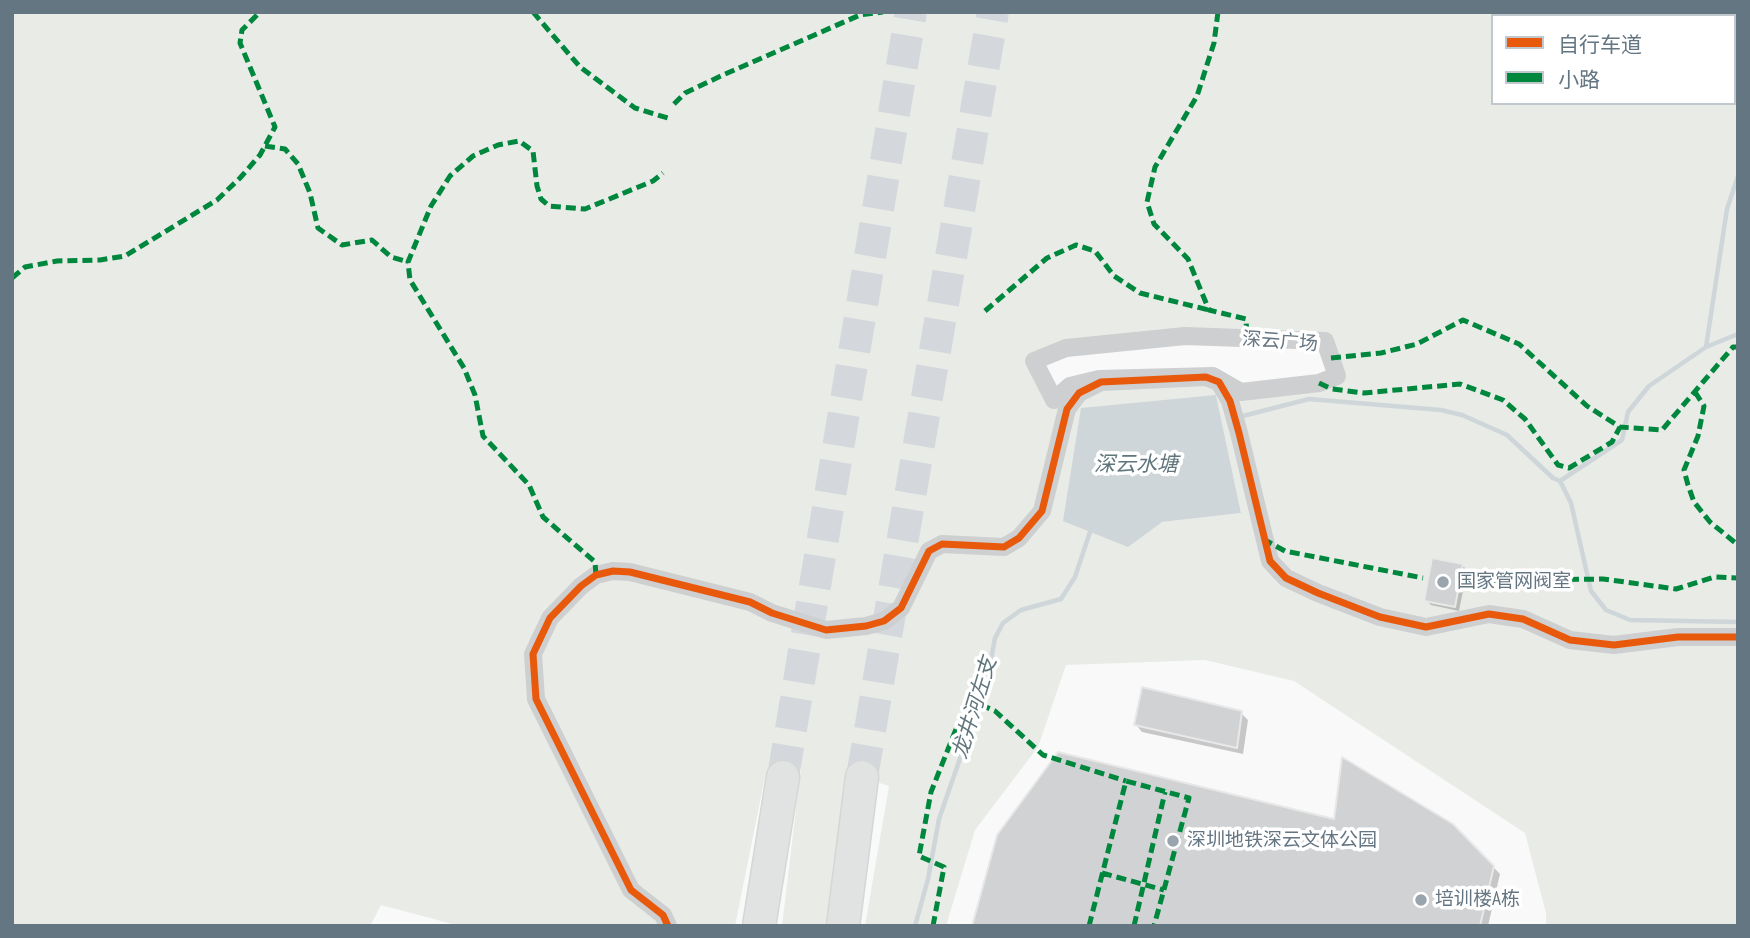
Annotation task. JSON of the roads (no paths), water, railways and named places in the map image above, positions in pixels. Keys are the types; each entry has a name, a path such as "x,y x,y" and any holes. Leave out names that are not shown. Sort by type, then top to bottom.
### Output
{"highway":[{"path":"759,926 783,777"},
{"path":"843,926 862,777"}],"street":[{"name":"深云广场","path":"1185,336 1325,341 1337,376 1319,383 1241,392 1213,376 1099,379 1070,386 1054,400 1034,361 1066,348 1185,336"},
{"path":"668,926 663,915 631,890 536,699 533,654 550,618 581,586 596,575 630,572 750,602 772,613 826,630 866,626 884,621 901,608 929,551 942,544 1004,547 1019,538 1042,511 1067,409 1079,393 1101,382 1206,377 1219,382 1230,401 1270,561 1286,578 1318,593 1380,617 1426,627 1489,614 1523,619 1570,640 1614,646 1678,637 1738,637"},
{"path":"753,926 766,883"}],"water":[{"name":"深云水塘","path":"1216,395 1241,513 1162,522 1128,547 1063,521 1081,408"}],"waterway":[{"path":"1706,347 1727,209 1738,176"},
{"path":"1239,417 1309,399 1441,410 1462,415 1507,435 1553,478 1560,481 1622,440 1628,412 1649,386 1706,347 1738,334"},
{"path":"1560,481 1571,503 1591,591 1606,610 1630,620 1738,622"},
{"name":"龙井河左支","path":"915,926 928,879 939,819 987,681 995,638 1003,623 1021,610 1061,599 1075,577 1090,532"}],"tunnel":[{"path":"783,777 911,12"},
{"path":"862,777 993,12"}],"place":[{"name":"国家管网阀室","path":"1443,582"},
{"name":"深圳地铁深云文体公园","path":"1173,841"},
{"name":"培训楼A栋","path":"1421,900"}]}
